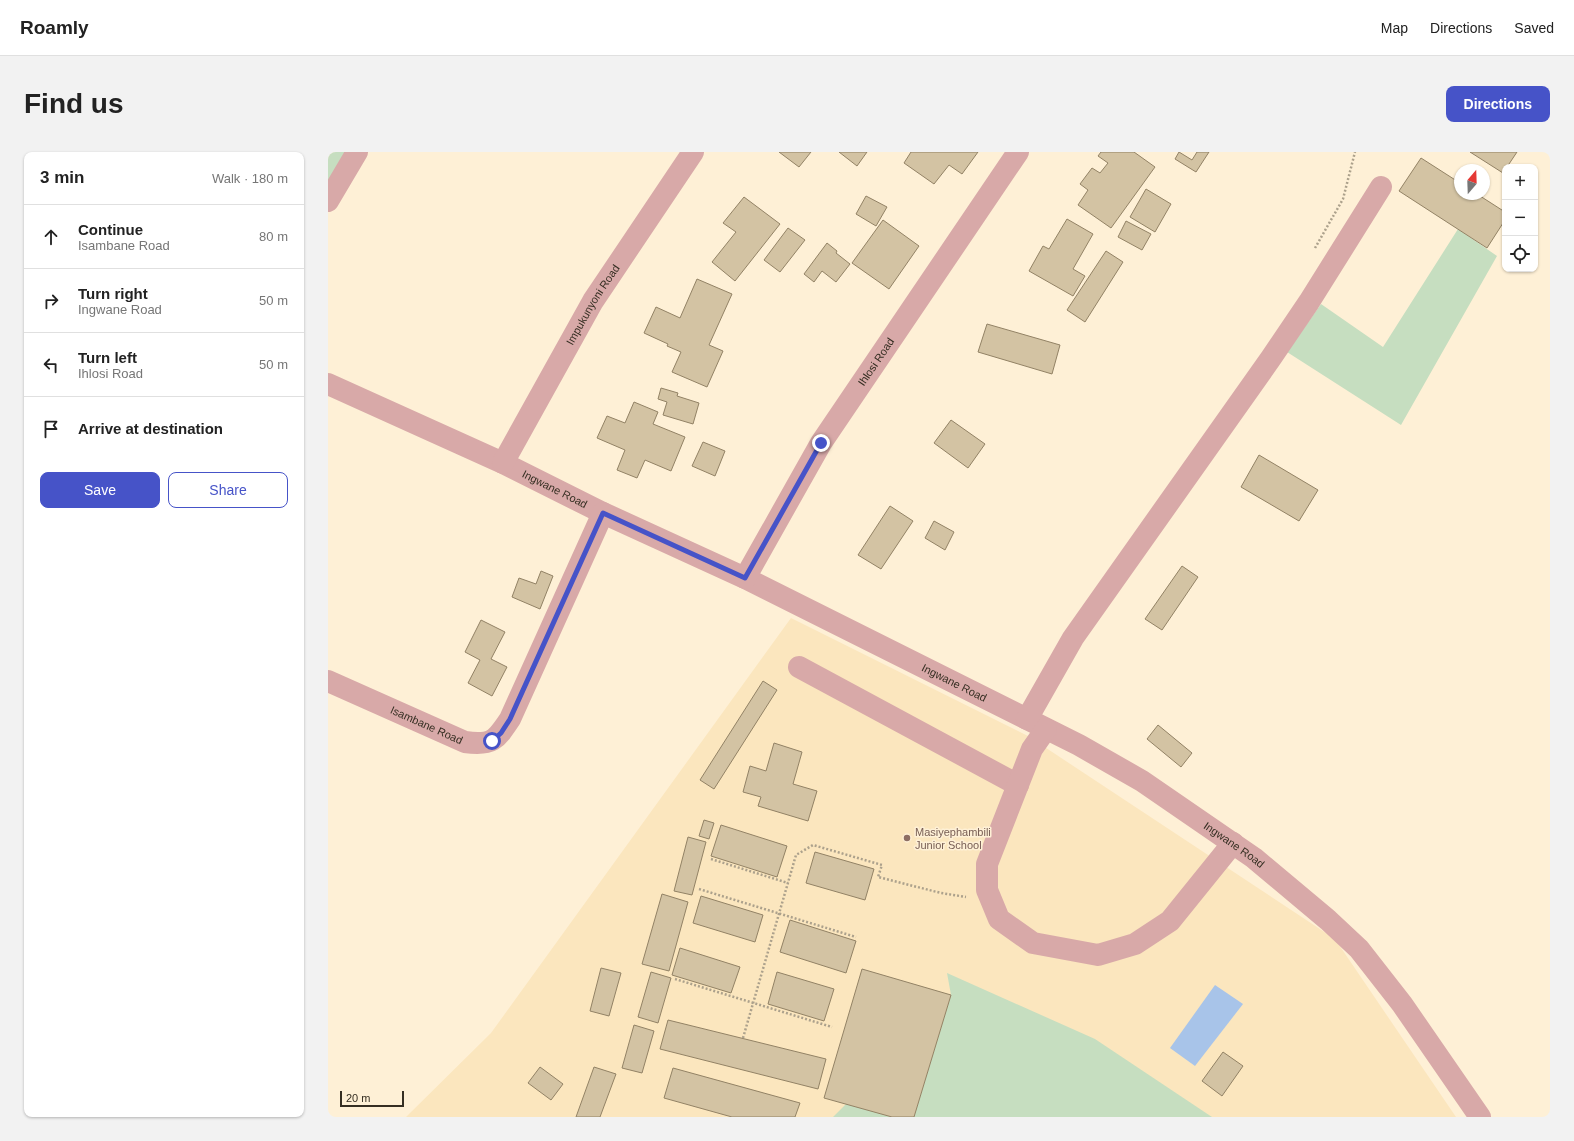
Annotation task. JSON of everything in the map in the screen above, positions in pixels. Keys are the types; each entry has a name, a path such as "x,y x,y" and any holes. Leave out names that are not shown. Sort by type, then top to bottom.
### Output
{"street":[{"path":"328,201 357,152"},
{"name":"Impukunyoni Road","path":"503,463 593,302 693,152"},
{"name":"Ihlosi Road","path":"745,578 821,443 1018,152"},
{"path":"1233,843 1170,921 1135,944 1098,955 1033,943 999,919 987,890 987,864 1032,749 1036,724 1073,638 1271,358 1309,302 1381,187"},
{"name":"Ingwane Road","path":"328,384 503,463 603,513 745,578 1079,745 1142,781 1254,858 1328,920 1359,949 1402,1004 1480,1117"},
{"name":"Isambane Road","path":"328,681 465,742 480,744 492,741 501,733 510,719 603,513"},
{"path":"799,667 1018,785"}],"path":[{"path":"743,1038 796,855 813,845 882,865 878,877 941,894 991,901"},
{"path":"711,859 788,883"},
{"path":"699,889 856,937"},
{"path":"675,979 832,1027"}],"shaded area":[{"name":"Masiyephambili Junior School","path":"791,618 1028,736 1335,939 1456,1117 406,1117 491,1033"}],"green space":[{"path":"328,152 351,152 328,190"},
{"path":"1458,229 1497,256 1401,425 1287,352 1321,304 1383,347"},
{"path":"947,973 1095,1039 1212,1117 914,1117 951,995"},
{"path":"846,1104 892,1117 833,1117"}],"water":[{"path":"1215,985 1243,1004 1195,1066 1170,1048"}],"building":[{"path":"779,152 811,152 799,167"},
{"path":"839,152 867,152 857,166"},
{"path":"911,152 978,152 962,174 949,165 934,184 904,163"},
{"path":"1101,152 1134,152 1155,167 1111,228 1078,205 1088,190 1080,184 1092,168 1100,173 1108,163 1098,156"},
{"path":"1179,152 1192,160 1197,152 1209,152 1196,172 1175,159"},
{"path":"1470,152 1517,152 1509,164 1502,164 1502,172"},
{"path":"1421,158 1454,179 1454,200 1486,200 1502,210 1502,225 1487,248 1399,191"},
{"path":"1146,189 1171,204 1155,232 1130,217"},
{"path":"866,196 887,207 876,226 856,214"},
{"path":"744,197 780,224 735,281 712,262 736,232 723,223"},
{"path":"1067,219 1093,234 1073,269 1085,276 1073,296 1029,271 1043,246 1049,249"},
{"path":"883,220 919,246 889,289 852,263"},
{"path":"1126,221 1151,234 1142,250 1118,237"},
{"path":"788,228 805,240 780,272 764,260"},
{"path":"827,243 837,251 836,253 850,264 836,282 822,271 814,282 804,274"},
{"path":"1106,251 1123,262 1085,322 1067,310"},
{"path":"697,279 732,294 709,345 723,351 707,387 672,372 681,352 644,333 656,307 680,318"},
{"path":"987,324 1060,345 1052,374 978,352"},
{"path":"661,388 678,393 677,396 699,403 693,424 663,415 667,402 658,399"},
{"path":"634,402 658,412 653,424 685,437 671,471 645,460 637,478 617,470 625,450 597,438 607,416 625,423"},
{"path":"951,420 985,444 968,468 934,443"},
{"path":"703,442 725,451 715,476 692,466"},
{"path":"1259,455 1318,490 1299,521 1241,487"},
{"path":"890,506 913,521 881,569 858,555"},
{"path":"934,521 954,532 945,550 925,538"},
{"path":"1182,566 1198,577 1162,630 1145,619"},
{"path":"541,571 553,576 540,609 512,597 519,578 536,584"},
{"path":"481,620 505,632 491,659 507,667 492,696 468,683 480,660 465,652"},
{"path":"763,681 777,690 714,789 700,780"},
{"path":"1158,725 1192,753 1181,767 1147,739"},
{"path":"774,743 802,752 793,784 817,791 808,821 758,806 761,797 743,792 750,766 766,771"},
{"path":"704,820 714,823 709,839 699,836"},
{"path":"721,825 787,846 777,877 711,856"},
{"path":"688,837 706,842 692,895 674,891"},
{"path":"815,852 874,869 865,900 806,883"},
{"path":"662,894 688,902 669,971 642,964"},
{"path":"701,896 763,915 755,942 693,923"},
{"path":"790,920 856,941 846,973 780,952"},
{"path":"680,948 740,967 731,993 672,975"},
{"path":"601,968 621,973 609,1016 590,1011"},
{"path":"862,969 951,995 914,1117 892,1117 824,1098"},
{"path":"651,972 671,978 658,1023 638,1017"},
{"path":"777,972 834,989 824,1021 768,1004"},
{"path":"668,1020 826,1059 818,1089 660,1049"},
{"path":"634,1025 654,1031 642,1073 622,1068"},
{"path":"1223,1052 1243,1066 1222,1096 1202,1081"},
{"path":"540,1067 563,1084 551,1100 528,1083"},
{"path":"594,1067 616,1074 600,1117 576,1117"},
{"path":"673,1068 800,1103 795,1117 732,1117 664,1098"}],"place":[{"name":"Masiyephambili Junior School","path":"907,838"}],"route":[{"path":"492,741 501,733 510,719 603,513 745,578 821,443"}]}
